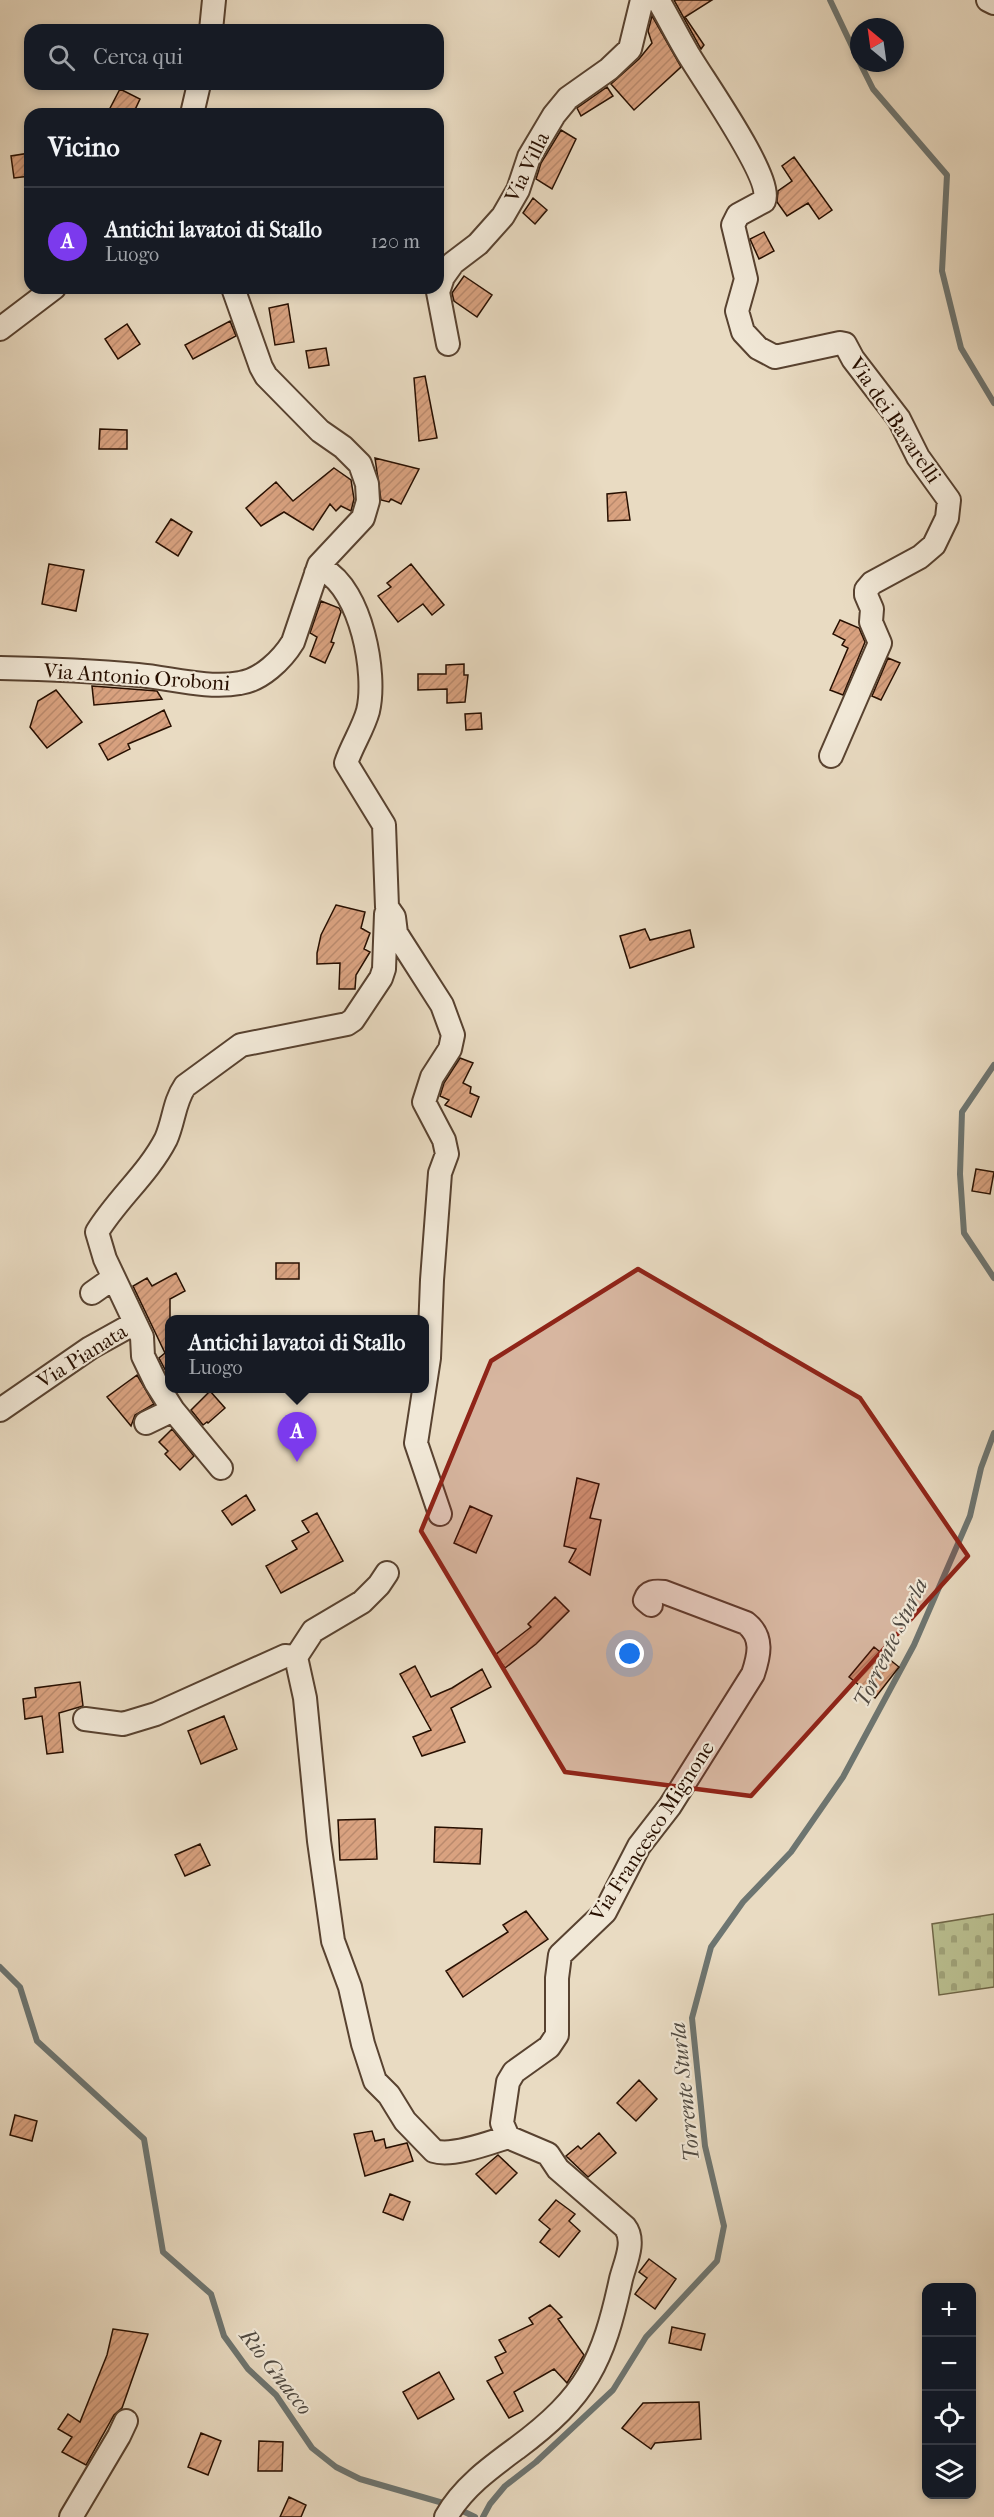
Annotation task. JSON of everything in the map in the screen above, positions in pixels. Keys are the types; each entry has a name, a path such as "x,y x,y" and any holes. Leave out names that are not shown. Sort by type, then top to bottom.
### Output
{"street":[{"path":"212,24 214,0"},
{"name":"Via Villa","path":"444,276 453,263 478,244 502,216 518,190 529,157 554,115 568,98 609,69 630,49 642,0"},
{"name":"Via dei Bavarelli","path":"658,0 686,51 749,153 765,189 764,201 738,215 733,225 746,279 737,311 743,332 763,352 775,357 840,343 845,344 853,359 899,419 918,457 949,500 947,518 934,545 920,557 872,584 866,590 866,596 872,609 871,621 880,643 831,756"},
{"path":"988,0 994,3"},
{"path":"193,108 198,90"},
{"path":"0,329 46,294"},
{"path":"235,294 266,376 320,431 343,447 360,464 367,484 368,501 363,518 337,549 324,559 316,573"},
{"name":"Via Villa","path":"438,294 448,344"},
{"path":"221,1468 173,1410 156,1383 143,1356 142,1337 112,1274 97,1232 107,1215 135,1186 165,1140 180,1094 185,1086 241,1045 338,1027 353,1020 381,978 384,969 387,907 384,825 346,763 367,713 370,696 366,649 359,621 343,586 324,570 316,573"},
{"name":"Via Antonio Oroboni","path":"0,668 136,675 217,684 242,683 265,672 287,652 293,642 316,573"},
{"path":"387,907 394,917 396,933 441,1005 453,1035 450,1049 432,1077 424,1102 444,1140 447,1154 440,1173 429,1358"},
{"path":"92,1293 109,1281 112,1274"},
{"name":"Via Pianata","path":"0,1410 90,1348 135,1323"},
{"path":"424,1393 417,1448 440,1514"},
{"path":"146,1423 173,1410"},
{"path":"387,1573 379,1586 362,1602 313,1631 296,1658 305,1698 321,1862 333,1941 350,1987 363,2044 375,2081 389,2095 405,2121 434,2151 441,2153 479,2146 508,2137 548,2154 558,2169 625,2227 631,2236 617,2302 601,2355 577,2401 489,2468 450,2511"},
{"name":"Via Francesco Mignone","path":"508,2137 502,2123 508,2082 514,2072 549,2047 556,2035 557,1978 560,1955 605,1912 639,1846 670,1806 753,1674 757,1662 758,1641 755,1633 746,1623 664,1592 654,1591 647,1595 645,1600 651,1605"},
{"path":"85,1719 123,1724 156,1714 285,1656 296,1658"},
{"path":"71,2517 126,2421"}],"highlighted area":[{"path":"638,1269 860,1398 968,1556 751,1796 565,1772 421,1531 491,1361"}],"green space":[{"path":"994,1914 994,1987 939,1995 932,1924"}],"building":[{"path":"674,0 712,0 685,17 704,45 701,49"},
{"path":"652,16 681,67 634,110 611,84 639,59 652,43 648,31"},
{"path":"607,87 613,96 581,116 577,108"},
{"path":"119,90 140,99 136,108 110,108"},
{"path":"561,130 576,139 552,189 536,179 541,163"},
{"path":"24,154 24,177 14,178 11,156"},
{"path":"794,157 832,210 819,219 808,203 787,216 777,202 778,191 792,181 782,166"},
{"path":"533,198 547,210 535,224 523,213"},
{"path":"764,232 774,251 759,259 750,239"},
{"path":"464,276 492,295 477,317 454,301 452,293"},
{"path":"288,304 294,342 275,345 269,308"},
{"path":"230,321 236,336 193,359 185,345"},
{"path":"127,324 140,344 118,359 105,339"},
{"path":"326,348 329,365 309,368 306,351"},
{"path":"425,376 437,438 419,441 414,378"},
{"path":"100,429 127,430 127,449 99,449"},
{"path":"375,458 419,469 401,504 391,499 389,502 381,500"},
{"path":"334,468 351,480 354,499 351,511 341,506 336,511 330,504 313,530 284,512 261,526 246,508 276,482 293,501"},
{"path":"626,492 630,520 608,521 607,494"},
{"path":"171,519 192,532 178,556 156,542"},
{"path":"49,564 84,570 76,611 42,604"},
{"path":"411,564 444,605 432,615 423,604 398,622 378,596 391,587 387,583"},
{"path":"321,601 339,608 341,612 331,642 334,643 325,663 310,656 317,637 310,633"},
{"path":"840,620 859,628 865,642 843,695 830,690 848,648 842,645 845,640 833,634"},
{"path":"888,658 900,663 881,700 872,696"},
{"path":"464,664 464,675 468,675 465,702 447,703 447,689 418,690 418,674 446,674 446,665"},
{"path":"92,686 157,691 162,699 94,705"},
{"path":"56,690 82,722 47,748 30,727 38,701"},
{"path":"164,710 171,726 128,744 130,749 108,760 99,744"},
{"path":"481,713 482,729 466,730 465,714"},
{"path":"336,905 365,912 361,928 370,933 364,949 370,952 356,975 355,989 339,989 340,963 317,964 321,935"},
{"path":"645,929 650,940 690,930 694,947 630,968 620,936"},
{"path":"460,1058 473,1063 463,1083 471,1087 470,1093 479,1097 471,1117 445,1105 449,1100 440,1096 444,1083"},
{"path":"976,1169 994,1172 990,1194 972,1191"},
{"path":"276,1263 299,1263 299,1279 276,1279"},
{"path":"176,1273 185,1291 170,1299 170,1315 165,1315 165,1353 133,1286 147,1278 152,1286"},
{"path":"165,1353 165,1369 159,1358"},
{"path":"137,1375 154,1404 135,1415 131,1426 107,1397"},
{"path":"208,1393 212,1393 225,1408 203,1425 191,1410"},
{"path":"172,1429 194,1456 180,1470 165,1454 168,1451 159,1442"},
{"path":"577,1478 599,1484 590,1518 601,1520 590,1575 569,1562 576,1549 564,1546"},
{"path":"246,1495 255,1510 232,1525 222,1511"},
{"path":"470,1506 492,1516 476,1553 454,1543"},
{"path":"317,1513 343,1561 281,1593 266,1566 297,1549 292,1541 309,1532 302,1521"},
{"path":"555,1597 569,1611 536,1644 505,1668 495,1655 531,1627 528,1624"},
{"path":"874,1647 899,1667 875,1698 849,1677"},
{"path":"415,1666 431,1697 452,1688 482,1669 491,1687 451,1708 465,1742 422,1756 413,1737 431,1730 400,1674"},
{"path":"80,1682 83,1706 59,1713 63,1752 47,1754 42,1716 25,1719 23,1699 36,1697 35,1688"},
{"path":"224,1716 237,1749 201,1764 188,1731"},
{"path":"375,1819 377,1859 340,1860 338,1820"},
{"path":"435,1827 482,1829 480,1864 434,1862"},
{"path":"200,1844 210,1865 185,1876 175,1855"},
{"path":"526,1911 548,1939 463,1997 446,1971 508,1932 503,1925"},
{"path":"639,2080 657,2099 636,2121 617,2103"},
{"path":"15,2115 37,2121 32,2141 10,2135"},
{"path":"372,2131 375,2141 384,2139 386,2148 407,2143 413,2161 365,2176 354,2134"},
{"path":"599,2133 616,2153 588,2177 566,2156 578,2146 581,2149"},
{"path":"498,2155 517,2173 496,2194 476,2174"},
{"path":"390,2194 410,2202 403,2220 383,2212"},
{"path":"556,2200 575,2214 569,2221 580,2231 559,2257 540,2242 550,2229 539,2220"},
{"path":"649,2259 676,2279 655,2309 635,2294 647,2278 639,2272"},
{"path":"550,2305 562,2317 558,2319 584,2355 567,2383 554,2369 514,2392 523,2411 509,2418 487,2381 503,2373 495,2357 506,2352 499,2340 533,2324 529,2318"},
{"path":"672,2327 705,2334 701,2350 669,2343"},
{"path":"113,2329 148,2334 122,2408 114,2415 86,2465 62,2452 72,2437 58,2429 68,2414 80,2422 107,2355"},
{"path":"439,2372 454,2399 418,2419 403,2392"},
{"path":"699,2402 701,2439 655,2443 651,2449 622,2428 643,2403"},
{"path":"201,2433 221,2441 208,2475 188,2467"},
{"path":"259,2441 283,2442 282,2471 258,2471"},
{"path":"289,2497 306,2505 301,2517 280,2517"}],"waterway":[{"path":"830,0 850,42"},
{"path":"864,72 873,89 947,175 942,271 961,348 994,403"},
{"name":"Torrente Sturla","path":"994,1065 962,1112 960,1174 964,1233 994,1278"},
{"name":"Torrente Sturla","path":"483,2517 490,2504 505,2486 536,2462 613,2390 646,2337 717,2261 724,2226 705,2146 692,2018 711,1947 743,1902 791,1852 843,1777 914,1645 970,1516 981,1468 994,1433"},
{"name":"Rio Gnacco","path":"0,1967 20,1987 37,2041 144,2139 163,2252 211,2294 224,2336 248,2369 276,2395 312,2448 336,2467 360,2479 450,2505 475,2517"}],"place":[{"name":"Antichi lavatoi di Stallo","path":"297,1462"}]}
